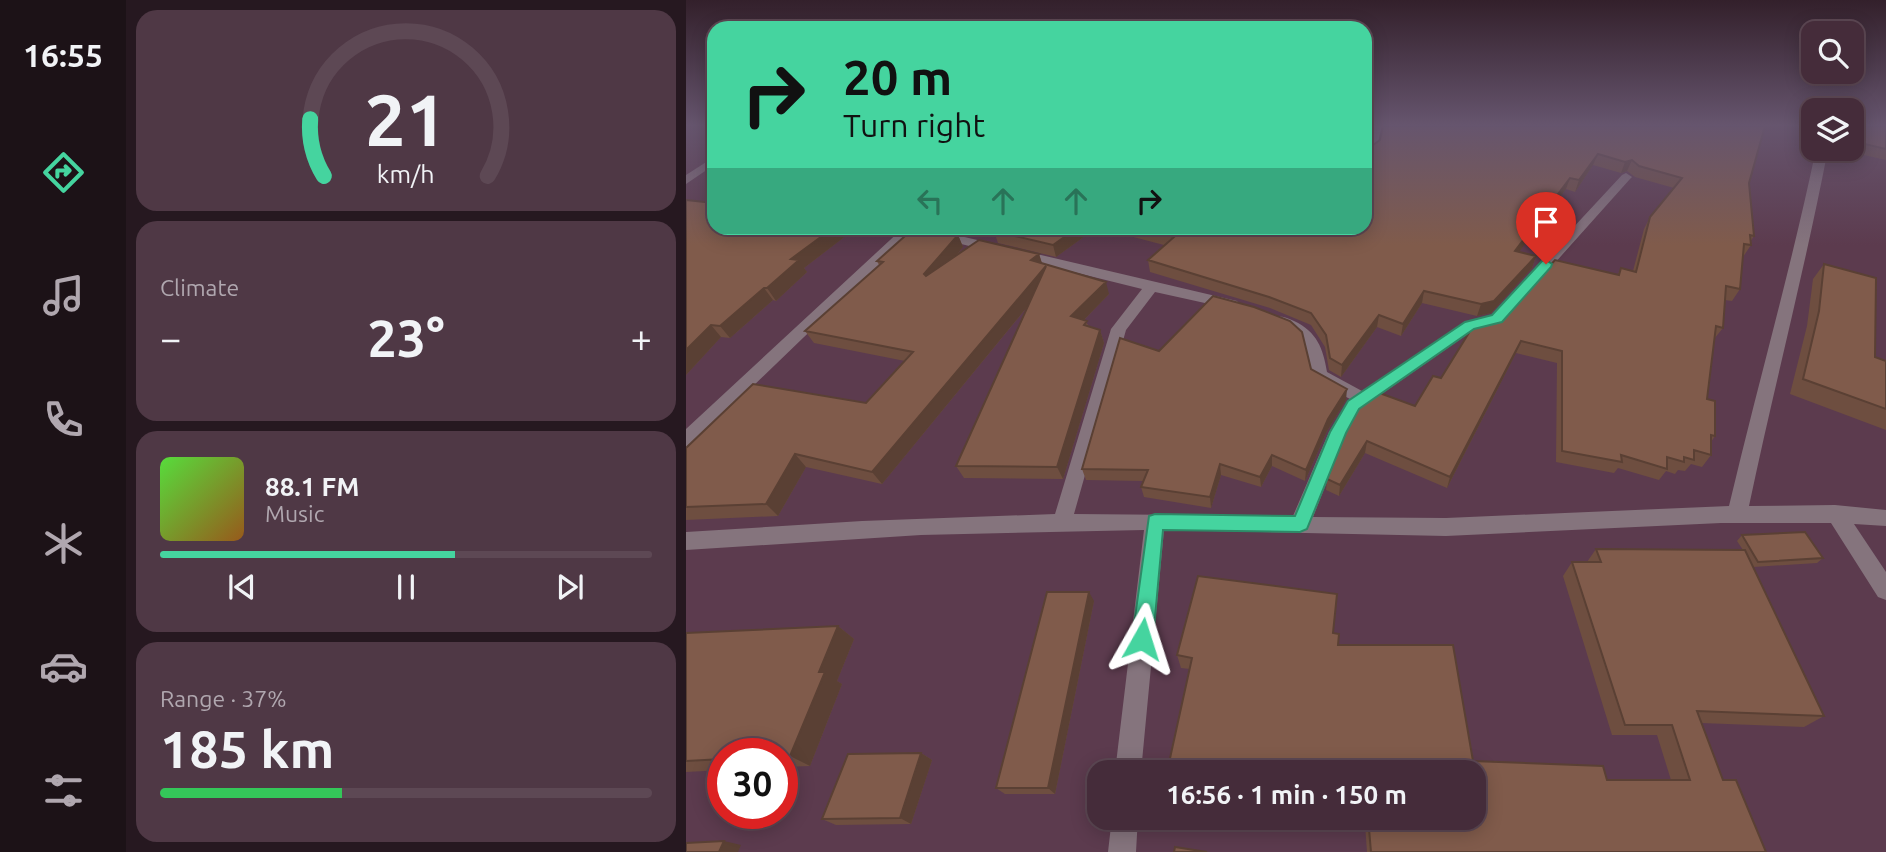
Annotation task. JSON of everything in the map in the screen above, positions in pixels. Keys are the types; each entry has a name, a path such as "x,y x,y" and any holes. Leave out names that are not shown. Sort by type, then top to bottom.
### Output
{"street":[{"path":"686,180 706,166"},
{"path":"1737,514 1769,371 1800,258 1819,166"},
{"path":"1300,524 1338,432 1354,405 1470,325 1497,319 1626,177"},
{"path":"686,440 904,235"},
{"path":"939,235 1151,288 1202,296 1257,312 1305,331 1315,348 1319,375 1363,399"},
{"path":"1062,523 1119,329 1151,288"},
{"path":"1835,513 1886,590"},
{"path":"686,541 834,530 1062,523 1446,527 1737,514 1835,513 1886,518"},
{"path":"1129,760 1155,522"},
{"path":"1122,852 1124,830"}],"building":[{"path":"1372,166 1589,166 1579,180 1570,178 1515,251 1536,256 1494,301 1481,304 1424,291 1403,324 1379,315 1342,365 1330,358 1326,335 1311,313 1269,297 1148,260 1174,237 1166,235 1372,235"},
{"path":"1639,166 1754,166 1749,183 1754,236 1750,235 1751,245 1744,244 1740,289 1726,286 1723,328 1716,326 1707,399 1715,401 1715,436 1711,435 1711,455 1694,450 1694,460 1684,457 1684,462 1667,457 1667,469 1621,455 1622,462 1562,451 1562,351 1521,341 1450,477 1367,441 1340,485 1327,479 1350,422 1364,399 1374,391 1415,406 1433,376 1441,378 1475,323 1508,312 1555,260 1619,275 1621,268 1636,272 1650,217 1682,178"},
{"path":"686,200 707,202 707,235 824,235 791,259 799,260 767,288 720,326 711,325 686,350"},
{"path":"906,235 958,235 924,274 926,276 979,240 1039,254 1031,260 1106,282 1071,316 1087,321 1084,325 1100,330 1057,467 956,466 1046,266 872,472 795,454 766,504 686,507 686,448 753,384 866,403 913,352 805,331 883,262 877,261"},
{"path":"1011,235 1067,235 1053,245"},
{"path":"1824,264 1876,278 1875,357 1886,361 1886,409 1803,379 1819,311"},
{"path":"1213,296 1254,307 1290,321 1302,332 1311,369 1347,389 1328,419 1306,470 1272,455 1260,477 1220,464 1210,497 1141,487 1148,470 1082,469 1120,338 1159,351"},
{"path":"1805,532 1823,558 1758,562 1742,535"},
{"path":"1596,549 1745,550 1824,716 1697,711 1723,780 1736,780 1766,852 1371,852 1369,830 1486,830 1486,762 1603,766 1607,780 1690,780 1672,725 1625,725 1572,562 1601,562"},
{"path":"1198,576 1337,594 1333,633 1339,634 1338,645 1453,645 1473,760 1170,760 1192,658 1177,655"},
{"path":"1047,592 1089,592 1048,788 996,788"},
{"path":"838,626 819,672 825,672 798,738 707,738 707,760 686,761 686,633"},
{"path":"921,753 900,818 822,819 848,754"},
{"path":"724,841 719,852 686,852 686,843"},
{"path":"1175,847 1207,852 1174,852"}],"route":[{"path":"1142,639 1155,522 1300,524 1338,432 1354,405 1470,325 1497,319 1546,264"}]}
